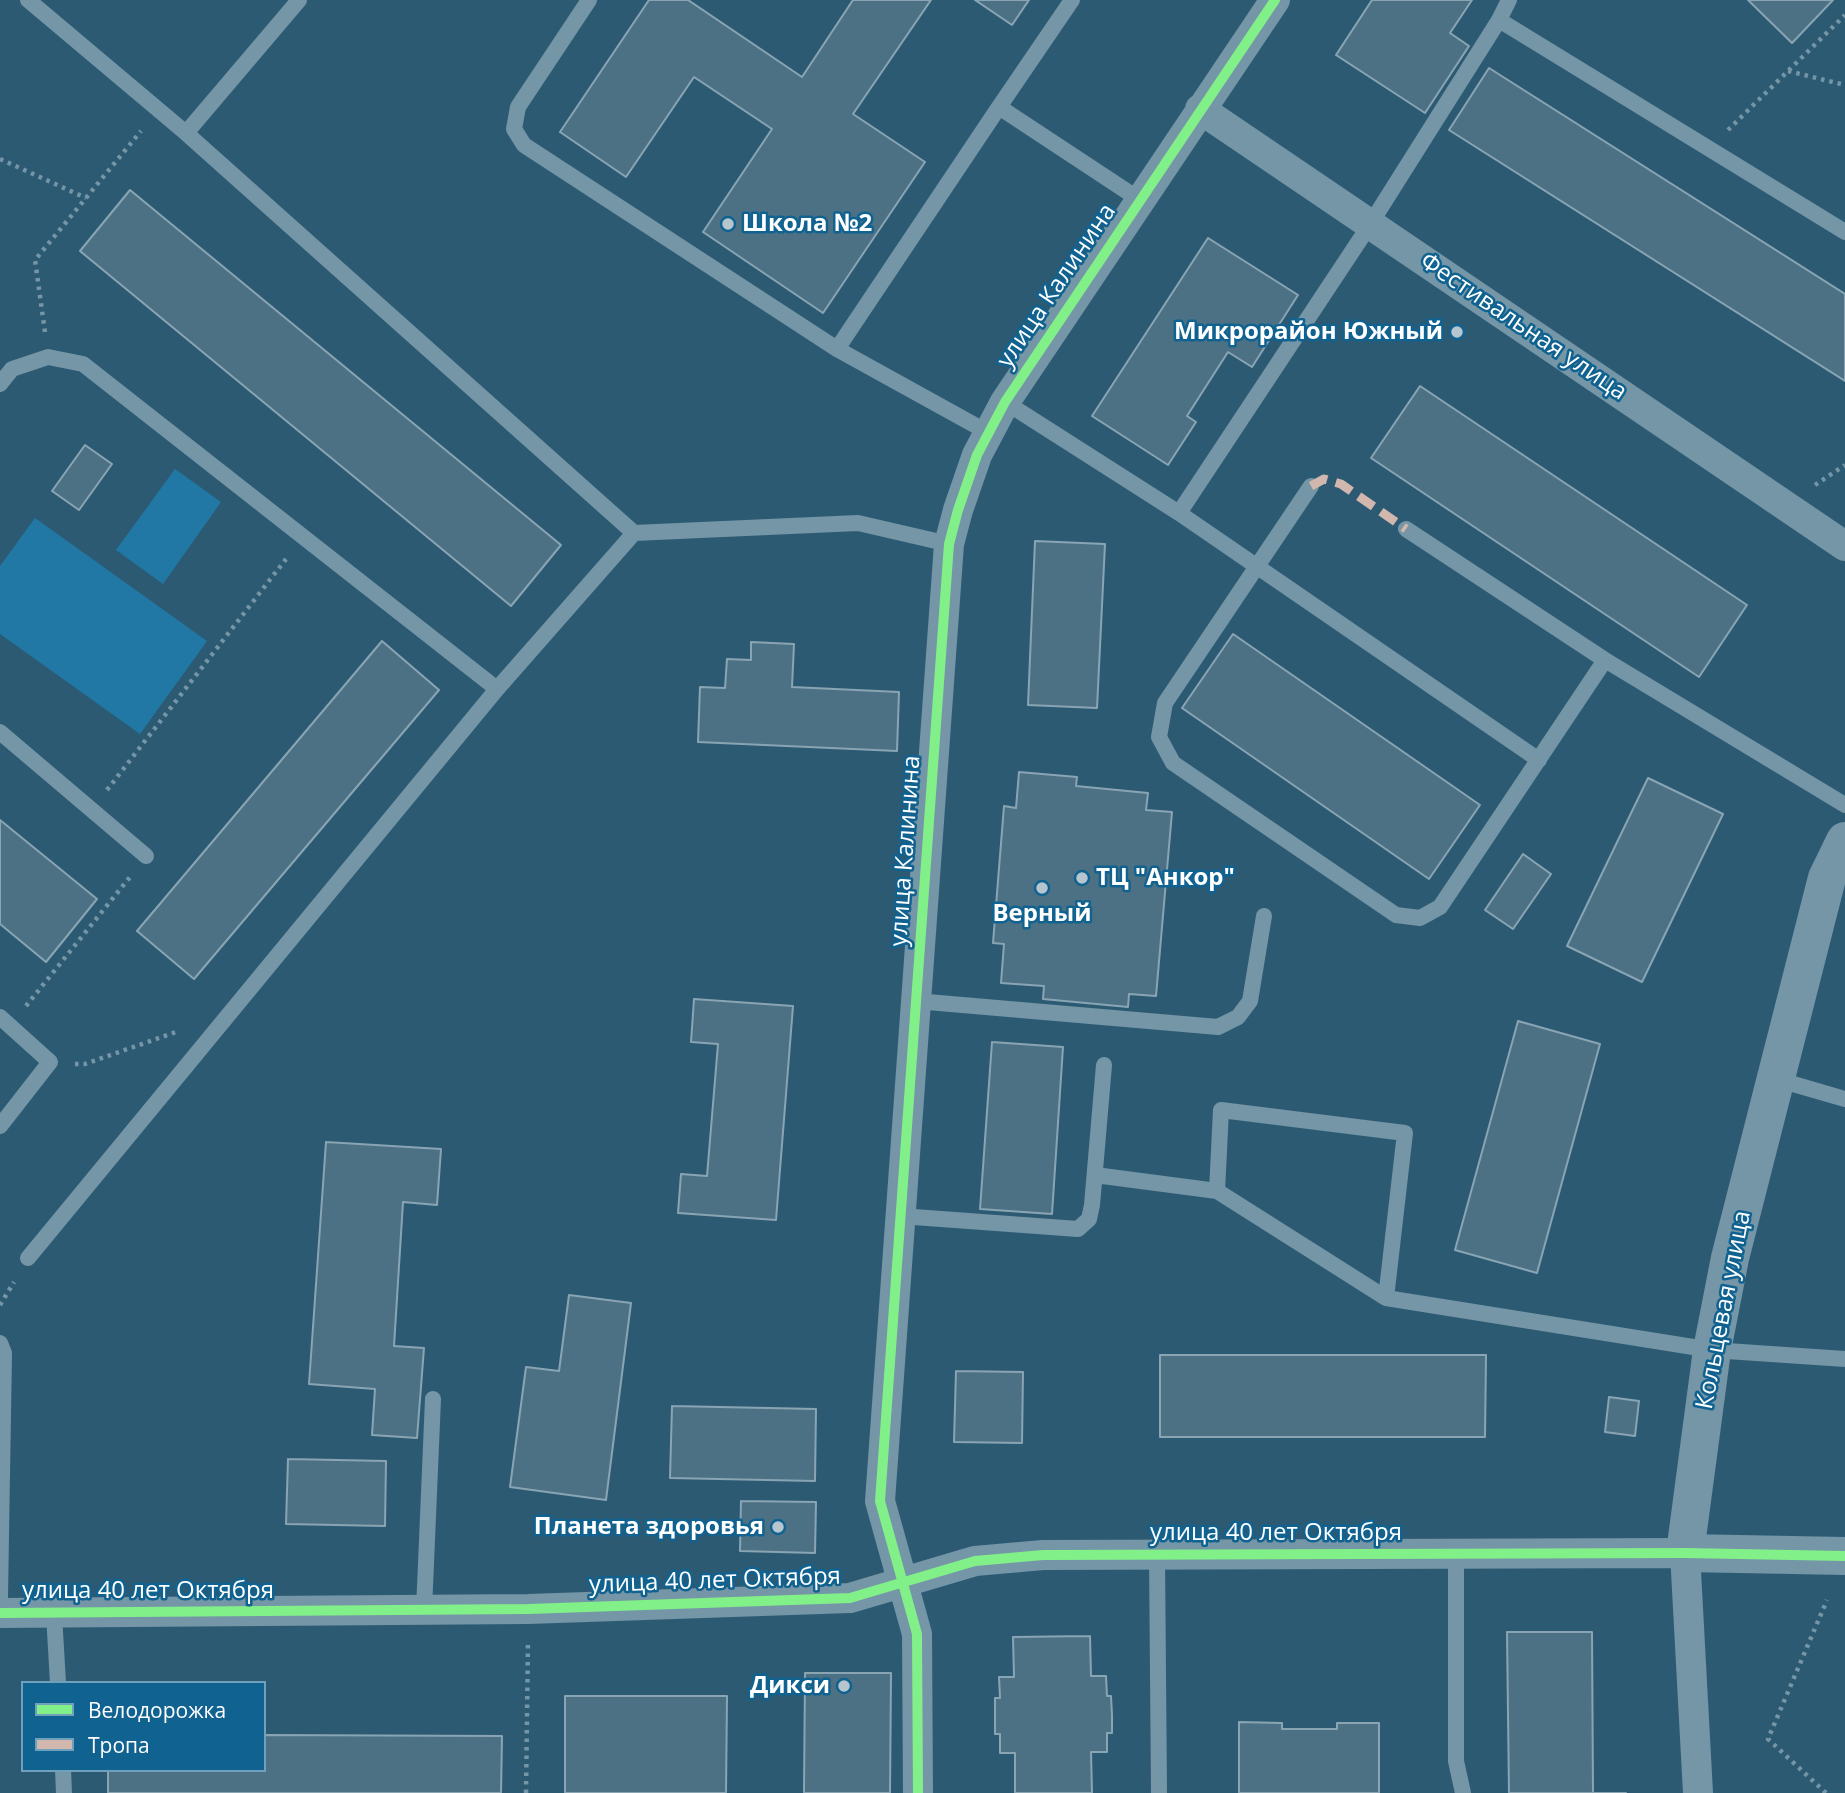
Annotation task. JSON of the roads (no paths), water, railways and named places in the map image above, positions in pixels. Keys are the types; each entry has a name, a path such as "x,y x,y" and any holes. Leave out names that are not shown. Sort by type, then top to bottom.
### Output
{"street":[{"name":"улица Калинина","path":"918,1793 917,1634 880,1501 949,544 969,477 1005,402 1275,0"},
{"name":"Фестивальная улица","path":"1200,109 1845,547"},
{"name":"Кольцевая улица","path":"1698,1793 1685,1553 1712,1350 1730,1258 1828,878 1845,841"},
{"name":"улица 40 лет Октября","path":"0,1614 528,1609 850,1598 975,1560 1043,1555 1685,1553 1845,1556"}],"lane":[{"path":"28,0 186,133 634,533 858,523 949,544"},
{"path":"186,133 299,0"},
{"path":"589,0 518,107 514,129 524,145 837,349 989,433"},
{"path":"837,349 1072,0"},
{"path":"1179,513 1371,223 1509,0"},
{"path":"1499,20 1845,232"},
{"path":"999,107 1140,200"},
{"path":"0,384 12,369 48,357 83,364 497,689"},
{"path":"1005,402 1179,513 1539,760"},
{"path":"1311,486 1165,703 1159,737 1173,763 1396,915 1420,918 1440,907 1605,660"},
{"path":"1406,528 1605,660 1845,805"},
{"path":"28,1258 497,689 634,533"},
{"path":"0,733 146,856"},
{"path":"916,1001 1218,1027 1238,1017 1250,1001 1264,916"},
{"path":"0,1126 50,1062 5,1022"},
{"path":"900,1216 1078,1229 1088,1219 1095,1175 1104,1065"},
{"path":"1776,1079 1845,1099"},
{"path":"1217,1191 1221,1110 1405,1133 1386,1298"},
{"path":"1095,1175 1217,1191 1386,1298 1712,1350 1845,1359"},
{"path":"0,1343 4,1353 0,1597"},
{"path":"424,1610 433,1399"},
{"path":"1456,1554 1456,1761 1463,1793"},
{"path":"1157,1555 1159,1793"},
{"path":"54,1614 58,1681"},
{"path":"63,1772 64,1793"}],"place":[{"name":"Школа №2","path":"728,224"},
{"name":"Микрорайон Южный","path":"1457,332"},
{"name":"ТЦ \"Анкор\"","path":"1082,878"},
{"name":"Верный","path":"1042,888"},
{"name":"Планета здоровья","path":"778,1527"},
{"name":"Дикси","path":"844,1686"}]}
